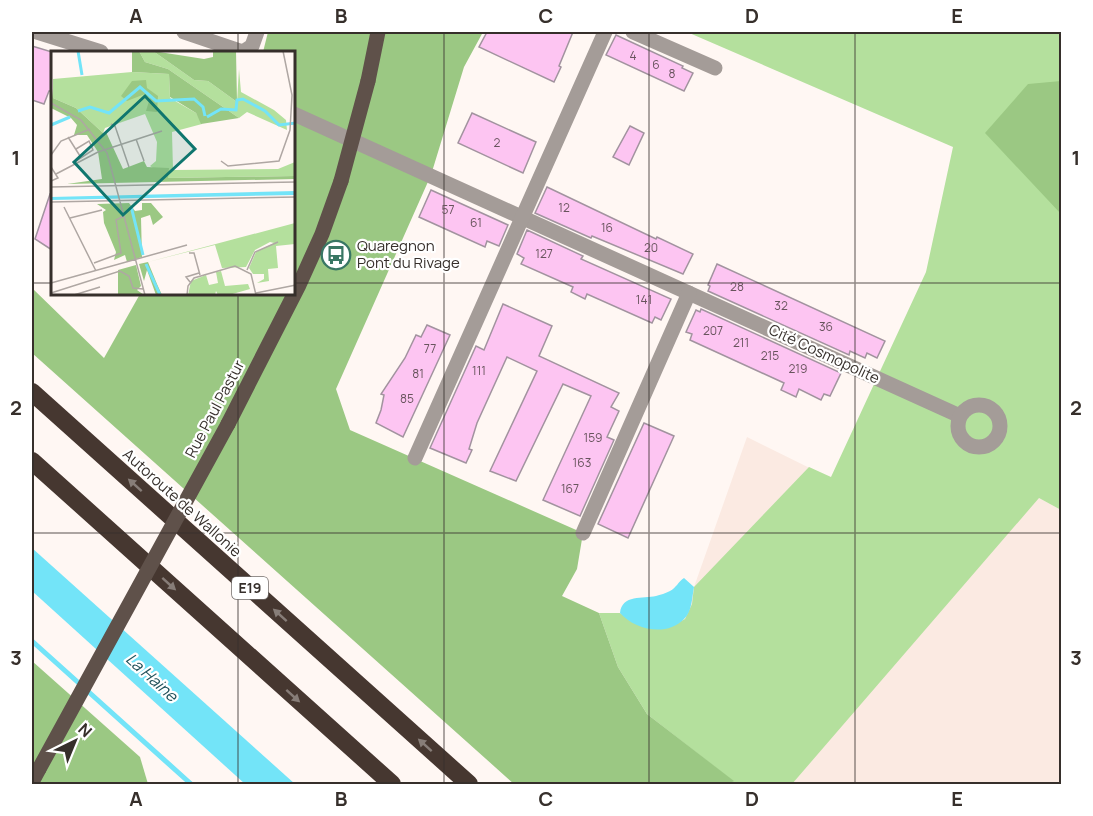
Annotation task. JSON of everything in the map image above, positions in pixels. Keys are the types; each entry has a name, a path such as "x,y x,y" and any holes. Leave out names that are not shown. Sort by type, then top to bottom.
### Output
{"highway":[{"name":"Autoroute de Wallonie","path":"32,392 469,784"},
{"path":"32,461 392,784"}],"main road":[{"name":"Rue Paul Pastur","path":"296,291 322,234 341,181 368,81 378,32"},
{"name":"Rue Paul Pastur","path":"35,776 228,424 293,296"}],"street":[{"path":"37,32 98,51"},
{"path":"184,32 249,46"},
{"path":"415,458 605,32"},
{"path":"633,32 715,68"},
{"name":"Cité Cosmopolite","path":"296,115 960,416"},
{"path":"583,533 689,293"}],"shaded area":[{"path":"747,437 830,478 1039,498 1061,510 1061,784 736,784 599,613 620,613 694,587"}],"green space":[{"path":"268,32 483,32 464,67 431,175 336,389 350,430 583,533 577,569 562,596 599,613 618,667 647,714 734,781 729,784 514,784 32,353 32,288 104,358 139,296 296,296 296,51 263,51"},
{"path":"687,32 1061,32 1061,510 1039,498 792,784 729,784 733,781 647,714 618,667 599,613 620,613 634,623 670,627 685,619 692,604 694,587 809,467 831,477 926,272 953,147"},
{"path":"1062,81 1061,214 985,133 1028,84"},
{"path":"32,661 140,757 148,784 32,784"}],"water":[{"name":"La Haine","path":"32,548 295,784 245,784 32,591"},
{"path":"684,578 694,587 689,612 677,625 651,629 634,624 620,613 629,600 667,592"}],"building":[{"path":"487,32 573,32 554,82 479,47"},
{"path":"616,35 683,66 682,68 693,73 684,91 606,55"},
{"path":"32,46 51,52 51,91 44,104 32,100"},
{"path":"472,113 536,142 523,173 458,143"},
{"path":"630,126 644,133 629,165 613,157"},
{"path":"547,187 693,254 683,274 535,213"},
{"path":"431,190 508,225 499,246 487,241 485,247 419,217"},
{"path":"50,194 51,249 35,239"},
{"path":"527,230 583,256 581,259 671,299 661,320 655,317 652,323 587,294 585,299 571,292 573,287 521,264 524,258 517,254"},
{"path":"717,264 885,341 877,358 867,353 865,358 850,351 849,355 708,291 710,286 708,285"},
{"path":"503,304 552,326 539,356 619,393 611,407 619,411 607,437 614,440 580,516 543,500 591,396 563,384 516,481 490,471 537,371 507,357 477,423 469,449 472,450 466,463 430,448 476,346 484,350"},
{"path":"701,309 841,373 830,396 824,394 821,400 799,389 796,397 781,390 784,383 690,340 692,334 686,332 696,310 700,312"},
{"path":"427,325 450,335 403,437 376,423 384,395 381,394 405,358 416,335 421,337"},
{"path":"644,423 674,436 628,538 598,524"}],"waterway":[{"path":"32,641 191,784"}],"place":[{"name":"Quaregnon Pont du Rivage","path":"336,255"}]}
